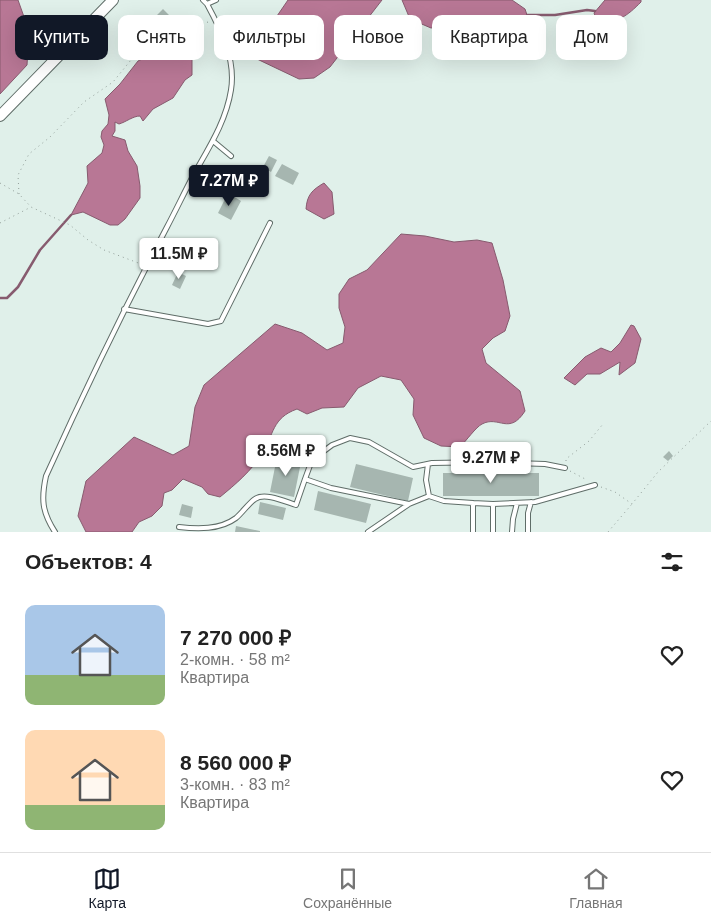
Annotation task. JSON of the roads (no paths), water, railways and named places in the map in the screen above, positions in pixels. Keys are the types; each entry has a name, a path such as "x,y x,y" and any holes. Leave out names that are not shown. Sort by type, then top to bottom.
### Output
{"main road":[{"path":"0,116 113,0"}],"lane":[{"path":"55,532 44,510 42,494 46,476 124,309 213,141 225,113 232,89 231,66 227,46 217,22 203,0"},
{"path":"207,4 216,0"},
{"path":"213,141 231,156"},
{"path":"124,309 208,324 221,321 270,223"},
{"path":"179,527 200,529 234,520 255,498 267,497 296,505 312,460 332,445 350,438 369,442 413,467 428,464 490,462 545,464 565,468"},
{"path":"428,464 426,480 429,496"},
{"path":"305,479 330,488 409,504"},
{"path":"368,532 409,504 429,496 444,501 493,504 517,503 531,502 595,485"},
{"path":"528,532 528,514 531,502"},
{"path":"473,503 473,532"},
{"path":"512,532 517,503"},
{"path":"493,504 493,532"}],"waterway":[{"path":"546,15 587,10 595,11"},
{"path":"0,298 7,298 18,287 40,250 71,215"}]}
